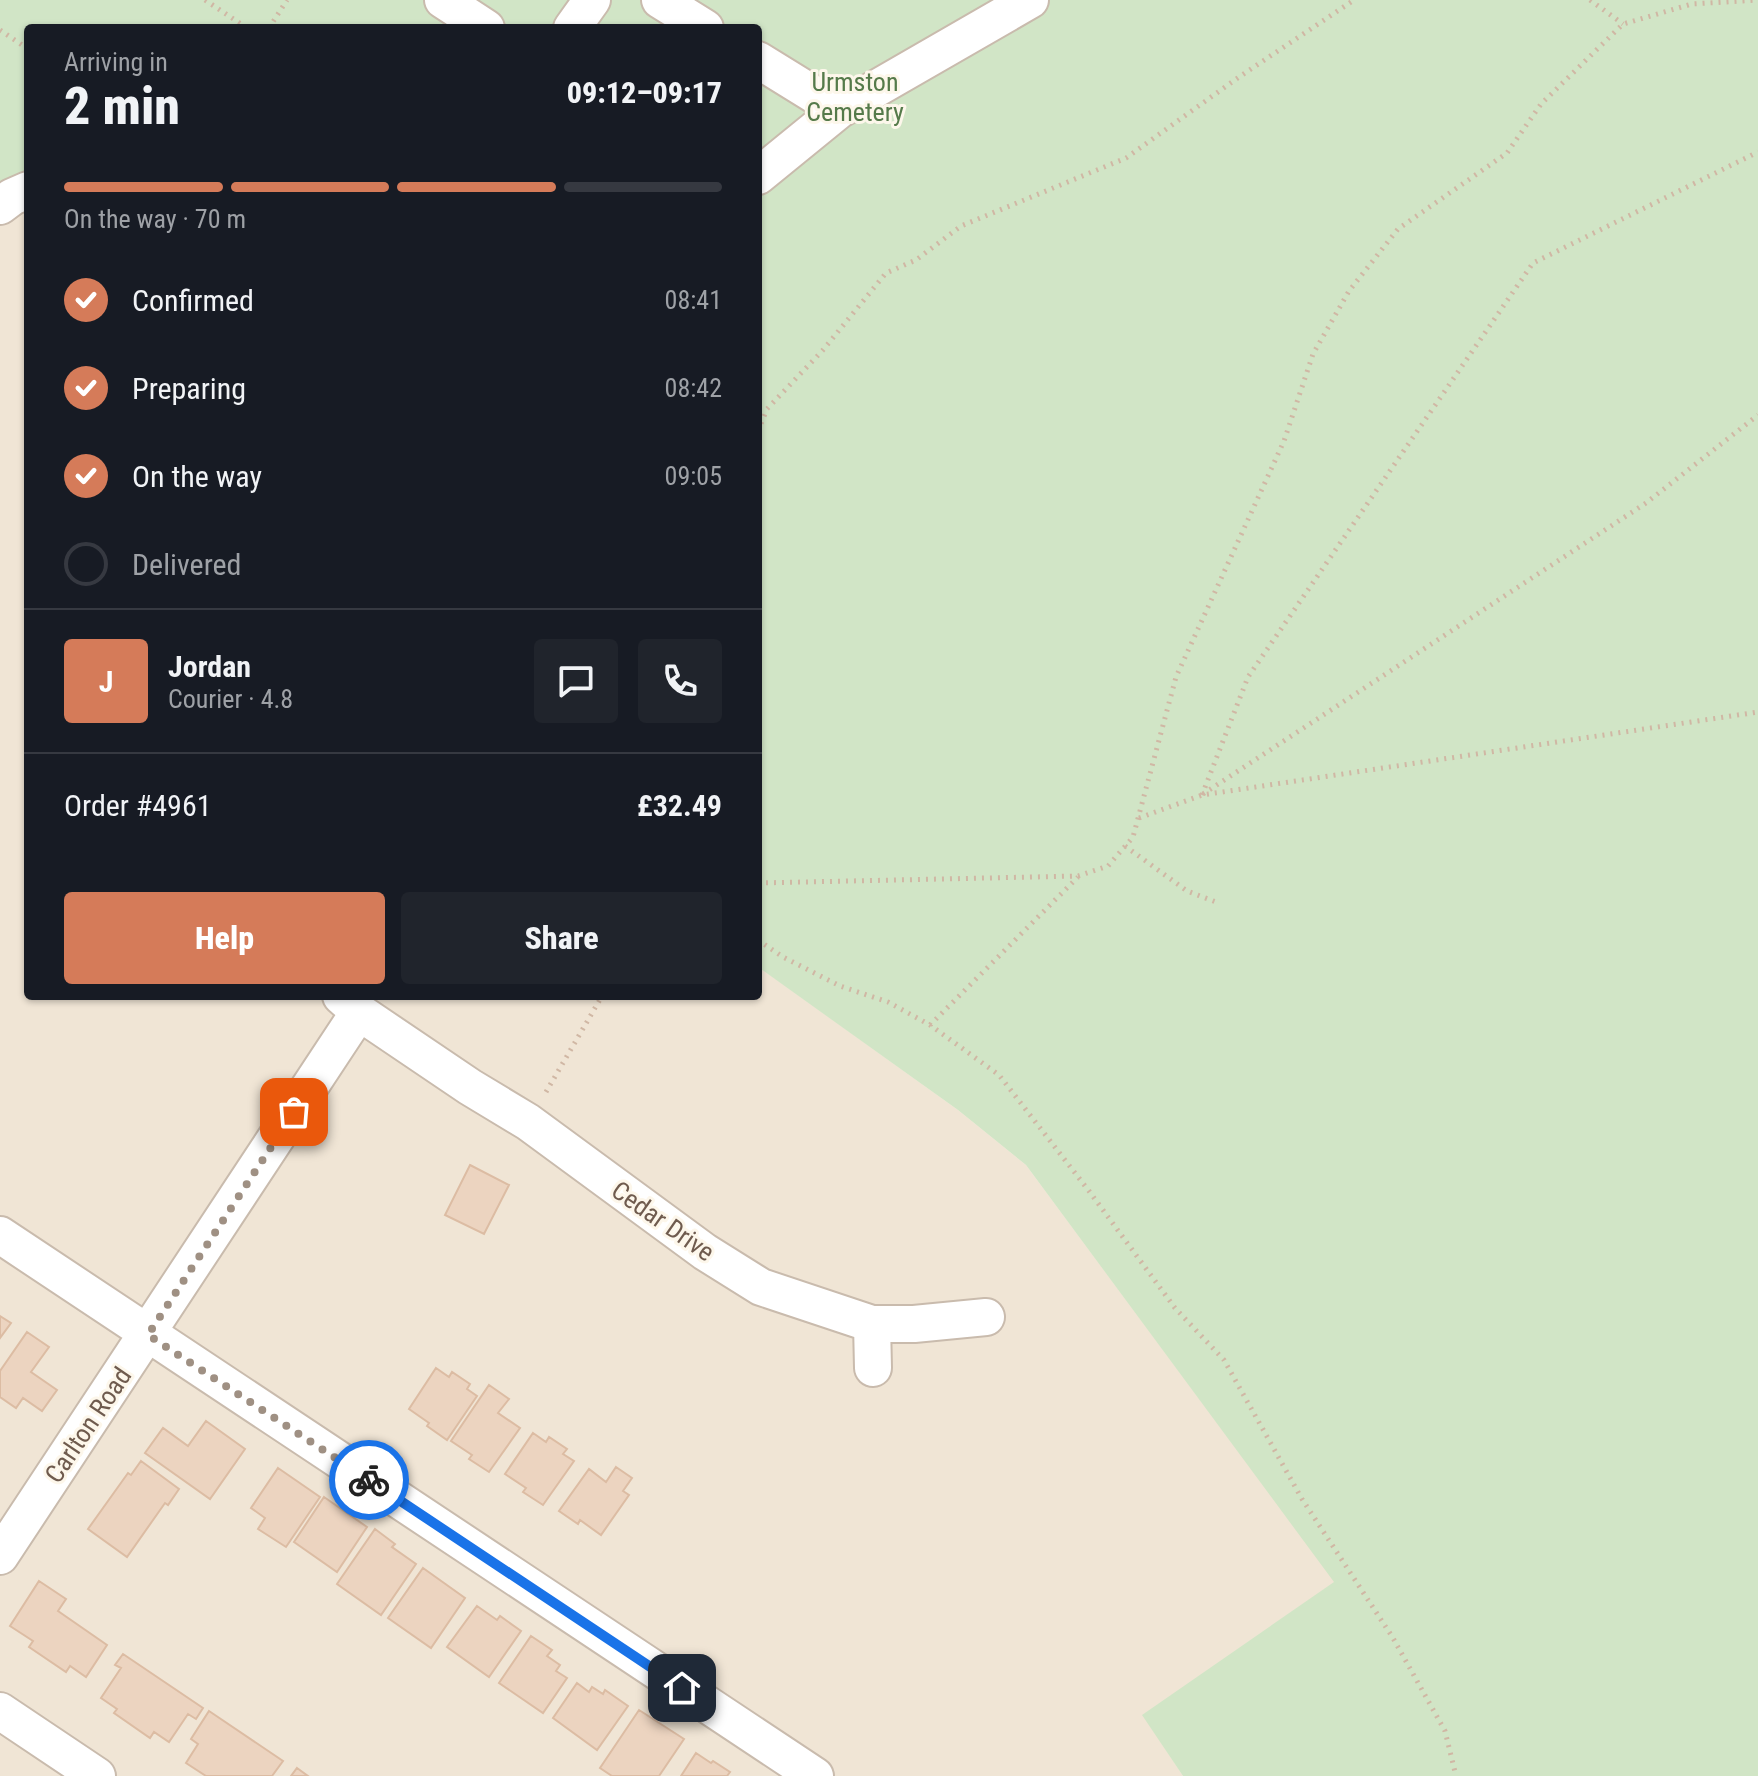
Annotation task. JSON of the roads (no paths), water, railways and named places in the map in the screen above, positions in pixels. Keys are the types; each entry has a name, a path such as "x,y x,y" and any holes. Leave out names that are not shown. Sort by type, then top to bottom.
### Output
{"street":[{"path":"575,24 592,0"},
{"path":"660,0 699,24"},
{"path":"762,173 839,110 1030,0"},
{"path":"446,8 478,24"},
{"path":"762,62 839,110"},
{"name":"Carlton Road","path":"0,1556 148,1335 350,1004 470,1087"},
{"name":"Cedar Drive","path":"470,1087 528,1122 705,1252 761,1287 872,1324 914,1324 986,1317"},
{"path":"0,1235 815,1776"},
{"path":"872,1324 873,1368"},
{"path":"0,1711 97,1776"}],"park label":[{"name":"Urmston Cemetery","path":"855,97"}]}
